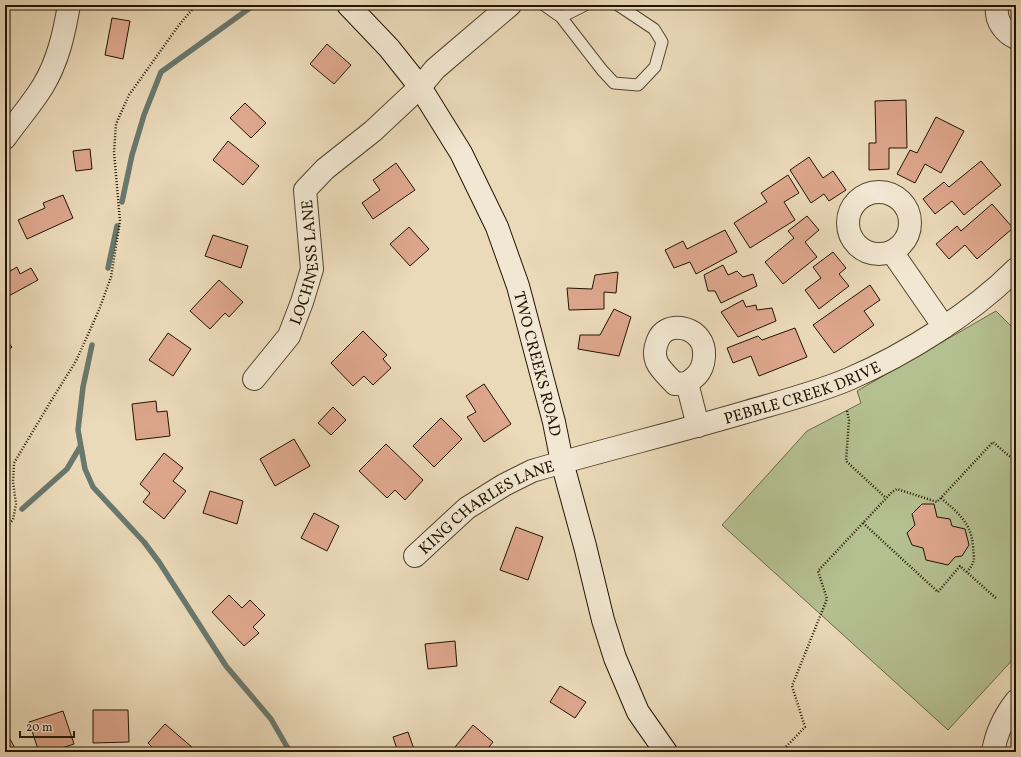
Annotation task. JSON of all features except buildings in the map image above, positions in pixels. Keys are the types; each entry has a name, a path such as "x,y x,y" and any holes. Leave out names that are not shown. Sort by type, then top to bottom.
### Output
{"street":[{"path":"5,138 43,86 57,57 64,33 69,5"},
{"name":"TWO CREEKS ROAD","path":"348,5 389,48 420,87 461,154 497,227 518,286 554,422 562,462 603,620 615,658 638,712 666,752"},
{"path":"420,87 434,69 510,5"},
{"path":"997,5 996,10 998,20 1003,28 1010,35 1016,38"},
{"name":"LOCHNESS LANE","path":"254,379 289,336 302,302 312,269 305,190 325,169 373,131 420,87"},
{"path":"892,252 944,327"},
{"name":"PEBBLE CREEK DRIVE","path":"562,462 698,426 781,402 850,379 895,356 944,327 979,302 1016,269"},
{"path":"687,383 698,426"},
{"name":"KING CHARLES LANE","path":"414,556 467,508 504,485 532,471 562,462"},
{"path":"999,750 1001,726 1016,701"}],"lane":[{"path":"544,5 561,17 602,70 614,83 638,85 655,67 662,42 654,29 618,5"},
{"path":"561,17 585,5"}],"path":[{"path":"5,528 13,520 16,504 13,482 14,463 76,361 99,310 111,277 120,221 114,152 116,124 129,95 179,25 196,5"},
{"path":"847,410 850,420 846,461 886,498"},
{"path":"782,750 805,727 792,686 826,599 818,571 886,498 897,489 937,502 993,442 1016,462"},
{"path":"941,498 968,523 972,536 974,562 967,572"},
{"path":"863,523 938,592 960,566 997,599"}],"green space":[{"path":"996,311 1016,331 1016,656 948,730 722,525 807,431 861,403 857,391"}],"waterway":[{"path":"122,202 132,155 144,115 161,72 254,5"},
{"path":"108,268 117,226"},
{"path":"92,345 83,387 78,430 85,469 93,487 144,542 159,562 226,666 271,719 290,752"},
{"path":"22,509 67,469 80,447"}]}
